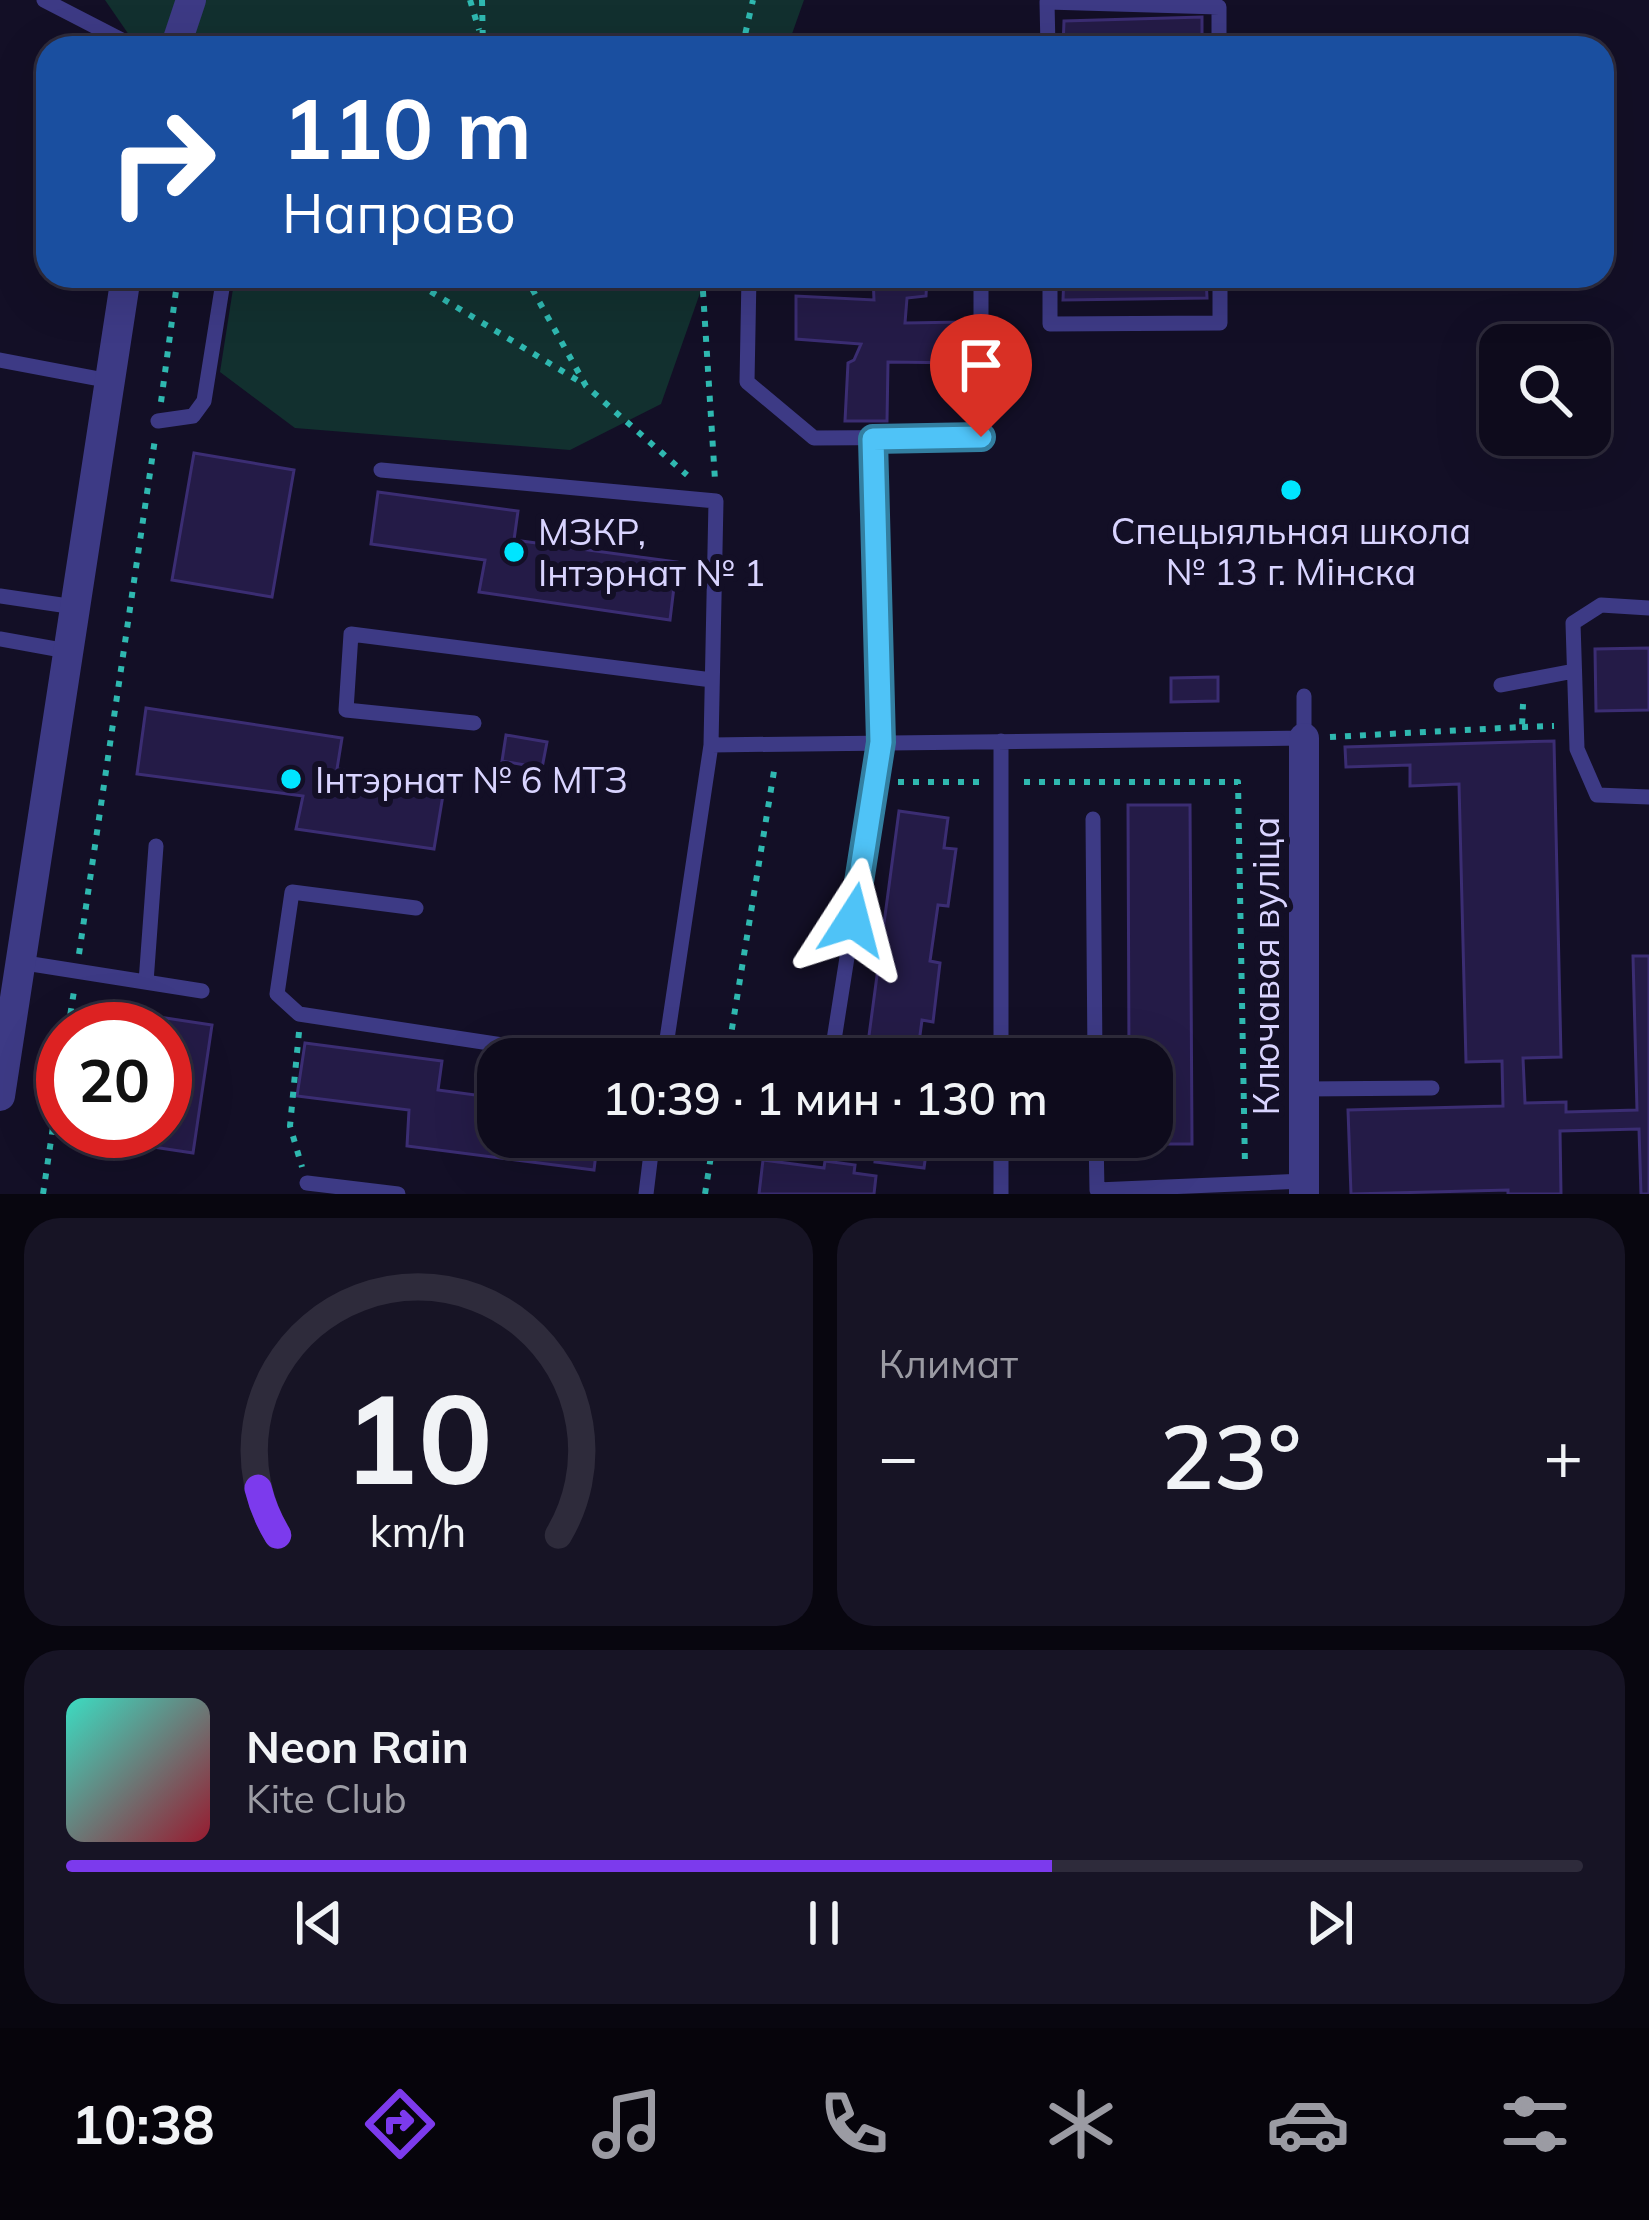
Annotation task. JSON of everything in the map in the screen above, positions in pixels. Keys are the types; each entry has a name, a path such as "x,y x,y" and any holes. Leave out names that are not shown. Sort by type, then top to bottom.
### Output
{"street":[{"path":"179,36 191,0"},
{"path":"0,1096 124,288"},
{"name":"Ключавая вуліца","path":"1304,738 1304,1187"}],"lane":[{"path":"44,0 114,36"},
{"path":"1048,36 1047,2 1219,7 1219,36"},
{"path":"158,421 193,416 204,401 222,288"},
{"path":"749,288 747,382 814,438 873,439 981,437 981,288"},
{"path":"1050,288 1051,324 1220,323 1220,288"},
{"path":"0,360 110,382"},
{"path":"830,1038 881,742 873,439"},
{"path":"381,470 716,501 711,745 667,1038"},
{"path":"0,596 75,607"},
{"path":"1649,608 1601,605 1573,623 1577,749 1598,795 1649,796"},
{"path":"474,723 346,710 351,634 712,680"},
{"path":"0,639 68,651"},
{"path":"1501,685 1574,671"},
{"path":"711,745 1304,738 1304,696"},
{"path":"1001,740 1001,1038"},
{"path":"1093,819 1095,1038"},
{"path":"146,982 156,846"},
{"path":"416,908 292,892 278,994 299,1014 477,1041"},
{"path":"19,962 202,992"},
{"path":"1304,1089 1432,1088"},
{"path":"646,1194 650,1158"},
{"path":"1001,1158 1001,1194"},
{"path":"1096,1158 1097,1192 1245,1183 1304,1187"},
{"path":"307,1183 398,1194"}],"path":[{"path":"470,0 480,34"},
{"path":"480,34 482,0"},
{"path":"745,36 753,0"},
{"path":"72,1002 176,288"},
{"path":"425,288 586,386 716,501"},
{"path":"532,288 586,386"},
{"path":"703,288 716,501"},
{"path":"1522,727 1524,682"},
{"path":"1304,738 1576,725"},
{"path":"730,1038 778,743"},
{"path":"875,782 1238,782 1245,1183"},
{"path":"299,1014 290,1126 307,1183"},
{"path":"43,1194 48,1158"},
{"path":"705,1194 711,1158"}],"green space":[{"path":"105,0 804,0 791,36 130,36"},
{"path":"233,288 702,288 661,404 570,450 295,428 220,372"}],"building":[{"path":"1202,17 1202,36 1063,36 1064,21"},
{"path":"874,288 926,288 926,296 907,298 905,323 965,322 967,363 888,362 887,421 845,421 848,363 861,344 796,339 796,296 874,300"},
{"path":"1064,288 1207,288 1207,298 1063,300"},
{"path":"194,453 294,470 272,597 172,580"},
{"name":"МЗКР, Інтэрнат № 1","path":"378,492 518,511 514,540 677,562 670,620 479,592 485,560 371,544"},
{"path":"1649,648 1649,710 1596,711 1595,649"},
{"path":"1218,677 1218,701 1171,702 1171,678"},
{"name":"Інтэрнат № 6 МТЗ","path":"146,708 342,738 337,769 445,783 434,849 296,829 303,796 137,774"},
{"path":"506,735 547,742 542,768 502,761"},
{"path":"1554,741 1561,1057 1523,1058 1525,1103 1566,1102 1566,1112 1637,1110 1633,956 1649,956 1649,1194 1641,1194 1639,1129 1560,1131 1561,1194 1508,1194 1508,1190 1351,1194 1348,1110 1503,1106 1502,1061 1466,1062 1459,784 1410,786 1410,765 1346,767 1345,747"},
{"path":"1128,805 1190,805 1192,1144 1173,1144 1173,1038 1129,1038"},
{"path":"899,811 948,818 944,848 956,849 948,906 938,905 930,961 940,963 933,1022 922,1020 920,1038 869,1038"},
{"path":"192,1022 212,1025 192,1153"},
{"path":"305,1043 442,1061 438,1090 477,1095 477,1155 407,1146 409,1110 297,1096"},
{"path":"500,1158 595,1158 594,1170"},
{"path":"875,1158 925,1158 924,1168 875,1162"},
{"path":"763,1160 824,1168 825,1161 855,1165 854,1173 876,1176 874,1194 759,1194"}],"place":[{"name":"Спецыяльная школа № 13 г. Мінска","path":"1291,490"},
{"name":"МЗКР, Інтэрнат № 1","path":"514,552"},
{"name":"Інтэрнат № 6 МТЗ","path":"291,779"}],"route":[{"path":"853,920 881,742 873,439 981,437"}]}
